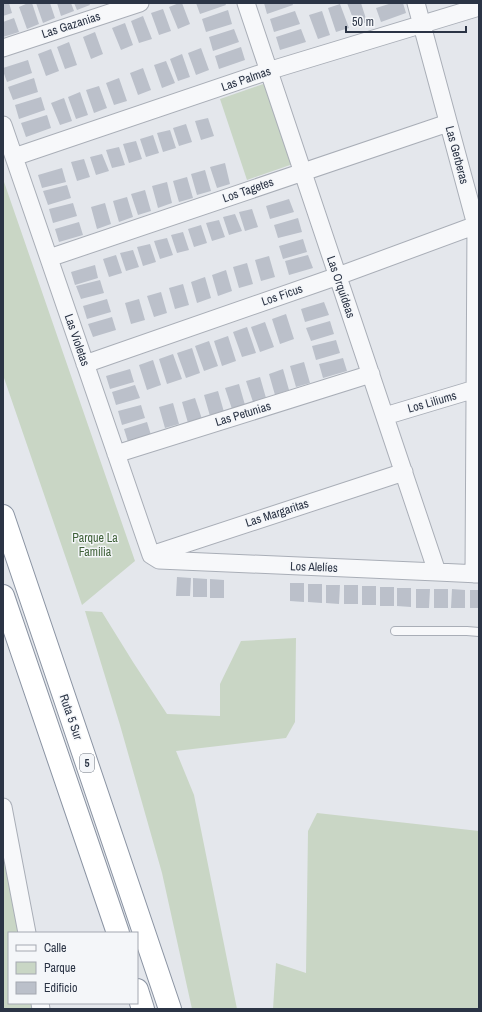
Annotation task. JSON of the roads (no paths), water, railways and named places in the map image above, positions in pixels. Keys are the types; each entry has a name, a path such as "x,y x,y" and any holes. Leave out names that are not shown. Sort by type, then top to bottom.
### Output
{"highway":[{"name":"Ruta 5 Sur","path":"3,516 170,1009"},
{"name":"5","path":"3,596 118,932"},
{"path":"138,993 144,1009"}],"street":[{"name":"Las Gazanias","path":"3,48 140,3"},
{"name":"Las Orquídeas","path":"246,3 437,572"},
{"name":"Las Gerberas","path":"416,3 448,123 478,225 476,574"},
{"name":"Las Palmas","path":"14,158 268,71 479,6"},
{"name":"Los Tagetes","path":"49,258 448,123"},
{"name":"Las Violetas","path":"3,125 151,555"},
{"name":"Los Ficus","path":"85,364 338,276 478,225"},
{"name":"Las Petunias","path":"116,454 370,374"},
{"name":"Los Liliums","path":"385,416 477,389"},
{"name":"Las Margaritas","path":"151,555 404,472"},
{"name":"Los Alelíes","path":"151,555 159,560 476,574"},
{"path":"3,807 27,932"}],"lane":[{"path":"395,631 479,632"}],"park label":[{"name":"Parque La Familia","path":"95,545"}]}
